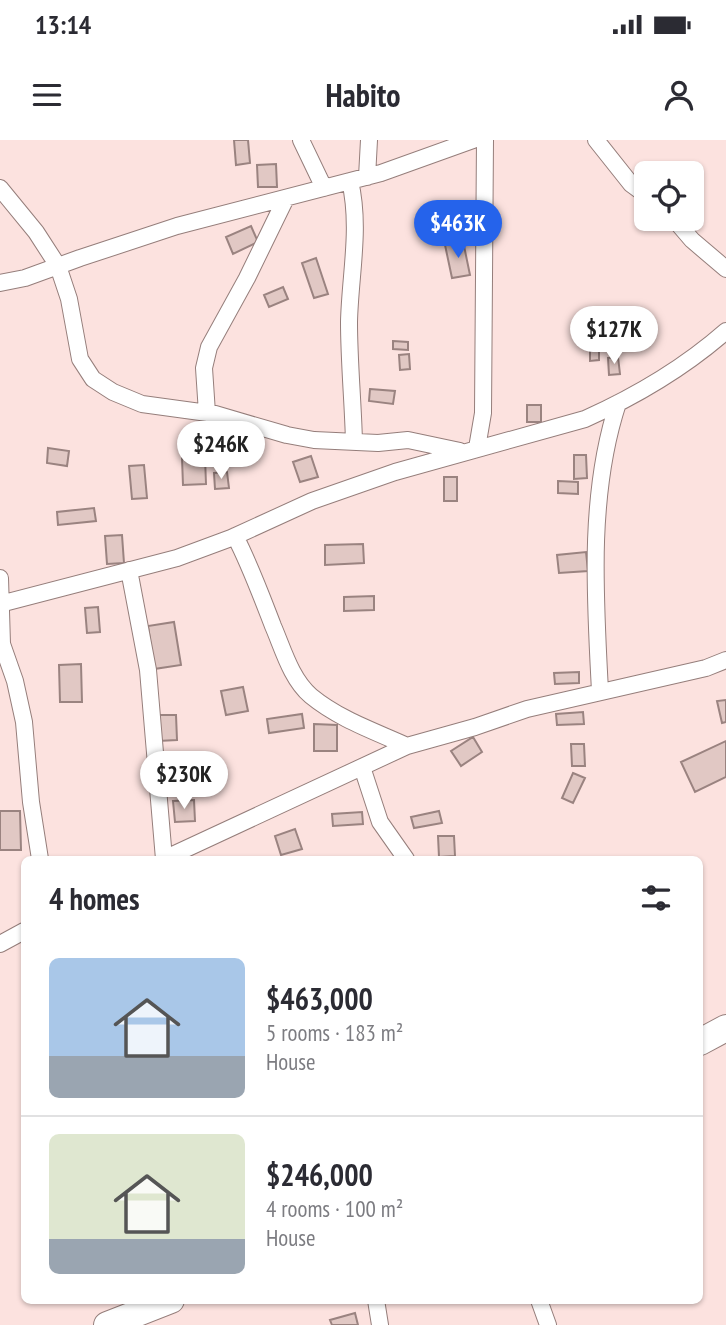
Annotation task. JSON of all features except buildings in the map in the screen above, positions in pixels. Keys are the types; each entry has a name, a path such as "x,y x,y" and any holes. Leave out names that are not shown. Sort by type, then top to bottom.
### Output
{"highway":[{"path":"703,1040 726,1028"},
{"path":"107,1325 158,1304"}],"street":[{"path":"301,140 324,188"},
{"path":"367,177 369,140"},
{"path":"0,283 25,278 177,226 367,177 473,140"},
{"path":"470,450 483,413 485,140"},
{"path":"596,140 634,186"},
{"path":"350,181 356,227 349,321 354,442"},
{"path":"0,188 36,232 58,266 69,299 80,359 93,379 113,392 142,404 208,413 314,440 378,443 408,440 470,450"},
{"path":"208,413 204,369 209,347 286,198"},
{"path":"684,231 726,269"},
{"path":"1,603 177,558 235,537 312,501 395,472 584,419 618,403 680,366 726,331"},
{"path":"600,691 596,515 609,430 618,403"},
{"path":"235,537 248,562 290,667 309,695 335,713 407,746"},
{"path":"129,570 148,670 164,856"},
{"path":"0,578 2,644 15,681 24,722 31,802 40,856"},
{"path":"170,856 407,746 527,709 706,668 726,660"},
{"path":"362,767 380,822 404,856"},
{"path":"0,944 21,937"},
{"path":"377,1304 380,1325"},
{"path":"540,1304 548,1325"}]}
